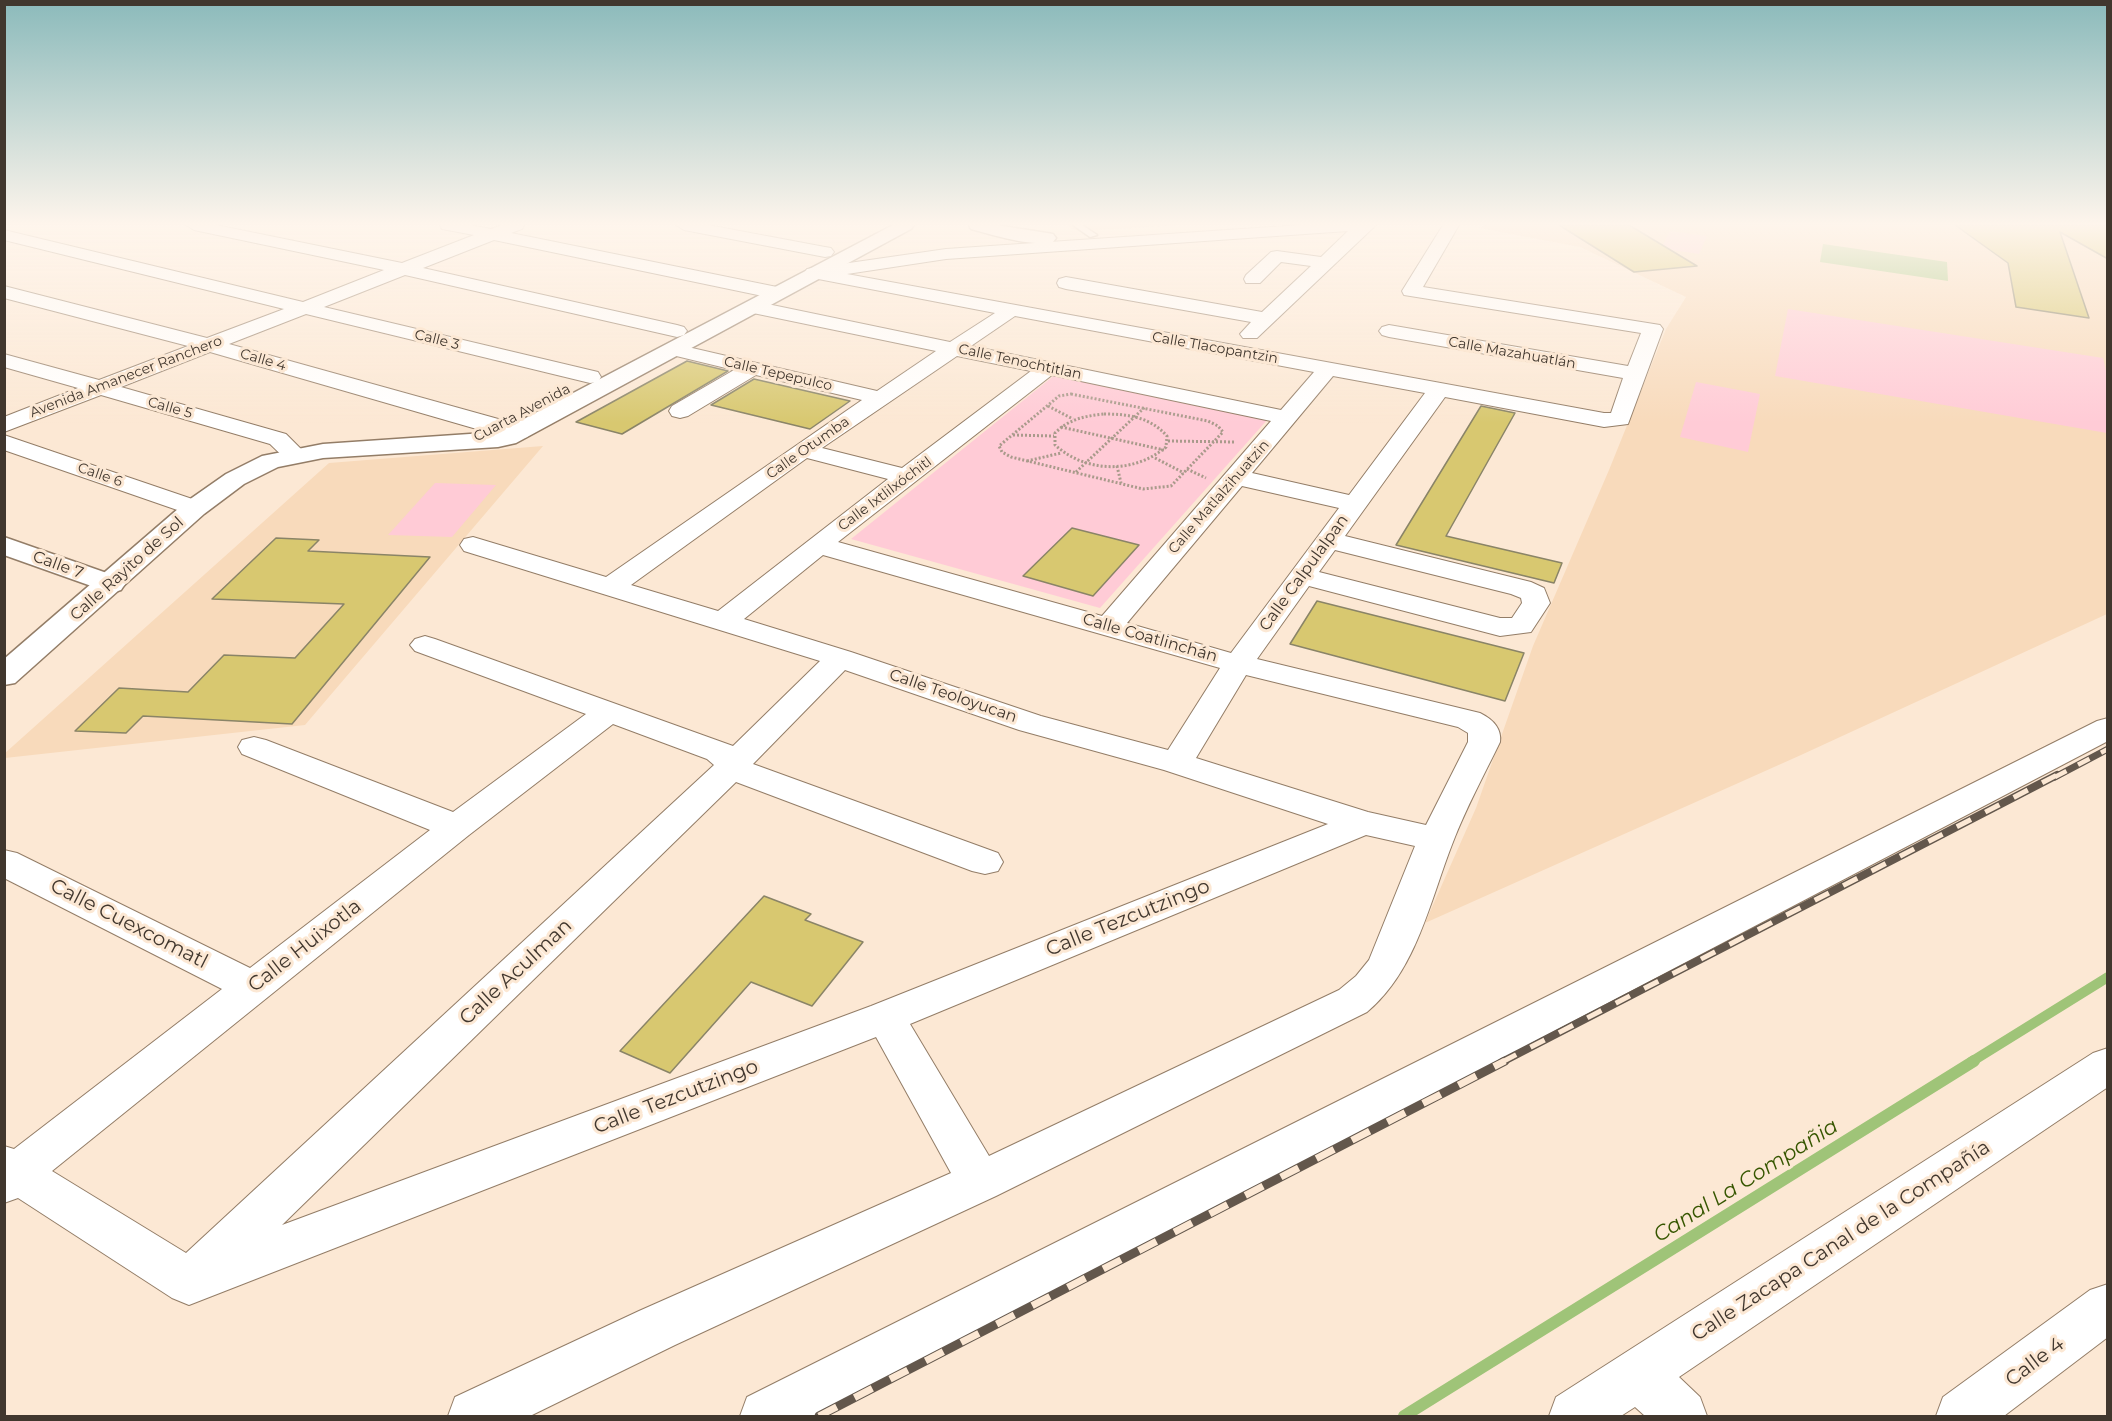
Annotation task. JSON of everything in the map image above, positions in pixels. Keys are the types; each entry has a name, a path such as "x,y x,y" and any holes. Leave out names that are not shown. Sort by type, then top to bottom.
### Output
{"main road":[{"name":"Cuarta Avenida","path":"469,441 498,440 519,432 676,340 765,291"},
{"name":"Cuarta Avenida","path":"753,298 779,291"},
{"name":"Cuarta Avenida","path":"469,441 590,377 676,340"},
{"name":"Calle Rayito de Sol","path":"4,676 195,508 253,469 295,454 469,441"},
{"name":"Calle 7","path":"4,545 111,584"}],"street":[{"name":"Calle 3","path":"235,291 590,377"},
{"name":"Avenida Amanecer Ranchero","path":"4,425 348,291"},
{"name":"Calle Tepepulco","path":"490,291 676,340 753,368 880,398"},
{"name":"Calle Tenochtitlan","path":"726,291 954,349 1287,418"},
{"name":"Calle Tlacopantzin","path":"938,291 1010,311 1240,344 1329,368 1617,421 1621,417 1635,374"},
{"path":"1113,291 1266,319"},
{"path":"1052,298 1202,328 1240,344 1295,291"},
{"path":"1460,291 1658,323 1635,374"},
{"name":"Calle 4","path":"4,292 209,345 519,432"},
{"name":"Calle Otumba","path":"608,588 803,450 1010,311"},
{"path":"1202,328 1224,311"},
{"name":"Calle Mazahuatlán","path":"1389,331 1635,374"},
{"name":"Calle 5","path":"4,360 278,439 295,454"},
{"path":"680,411 753,368"},
{"name":"Calle Ixtlilxóchitl","path":"724,621 818,545 1048,368"},
{"name":"Calle Matlalzihuatzin","path":"1108,626 1329,368"},
{"name":"Calle Calpulalpan","path":"1176,763 1238,664 1440,388"},
{"name":"Calle 6","path":"4,442 195,508"},
{"path":"803,450 908,477"},
{"path":"1236,477 1355,504"},
{"path":"1302,576 1508,628 1521,626 1536,603 1534,594 1521,588 1328,540"},
{"name":"Calle Teoloyucan","path":"473,545 840,658 1030,723 1176,763 1363,823 1436,839"},
{"name":"Calle Coatlinchán","path":"818,545 1238,664 1469,720 1482,728 1486,735 1436,839"},
{"path":"424,645 719,752 729,758 731,768 985,862"},
{"name":"Calle Aculman","path":"189,1282 731,768 840,658"},
{"name":"Calle Huixotla","path":"9,1174 253,987 457,826 609,712"},
{"path":"766,1416 2108,728"},
{"path":"254,747 457,826"},
{"name":"Calle Tezcutzingo","path":"189,1282 885,1017 1363,823"},
{"path":"474,1416 657,1328 980,1182 1353,1001 1370,987 1386,966 1436,839"},
{"name":"Calle Cuexcomatl","path":"4,862 253,987"},
{"path":"885,1017 980,1182"},
{"name":"Calle Zacapa Canal de la Compañía","path":"1575,1416 2108,1065"},
{"path":"9,1174 189,1282"},
{"name":"Calle 4","path":"1962,1416 2108,1307"},
{"path":"1639,1374 1682,1416"}],"path":[{"path":"1078,394 1214,423 1223,432 1171,486 1143,489 1006,455 999,446 1048,406 1059,396 1078,394"},
{"path":"1048,406 1074,420"},
{"path":"1076,472 1145,408"},
{"path":"1104,414 1135,417 1156,425 1167,436 1168,441 1164,450 1154,458 1117,466 1086,463 1062,452 1054,445 1054,436 1060,427 1074,420 1104,414"},
{"path":"1060,427 1164,450"},
{"path":"1012,435 1054,436"},
{"path":"1168,441 1265,444"},
{"path":"1026,461 1062,452"},
{"path":"1154,458 1184,473"},
{"path":"1117,466 1121,483"}],"shaded area":[{"path":"1674,291 2107,291 2107,614 1801,755 1425,923 1476,808 1533,646 1609,470 1666,329 1686,297"},
{"path":"1788,309 2103,358 2107,375 2107,433 1775,376"},
{"path":"1056,374 1268,419 1100,608 851,539"},
{"path":"1696,382 1760,394 1748,452 1680,437"},
{"path":"543,446 305,725 5,758 4,754 329,463"},
{"path":"435,483 496,485 452,537 388,535"}],"building":[{"path":"2013,291 2080,291 2089,318 2016,307"},
{"path":"687,361 728,371 622,434 576,422"},
{"path":"754,379 850,401 810,429 711,405"},
{"path":"1481,406 1515,413 1446,536 1562,563 1554,583 1396,545"},
{"path":"1072,528 1139,545 1093,596 1023,576"},
{"path":"276,538 319,540 308,551 430,557 292,724 143,716 126,733 75,731 119,688 188,692 224,655 295,658 344,604 212,599"},
{"path":"1317,601 1524,653 1505,701 1290,644"},
{"path":"764,896 811,914 805,920 863,942 812,1006 751,982 670,1073 620,1051"}],"waterway":[{"name":"Canal La Compañia","path":"1971,1062 2108,977"},
{"name":"Canal La Compañia","path":"1404,1416 1974,1061"}],"railway":[{"path":"2055,777 2108,749"},
{"path":"1502,1062 2057,775"},
{"path":"819,1416 1505,1061"}]}
